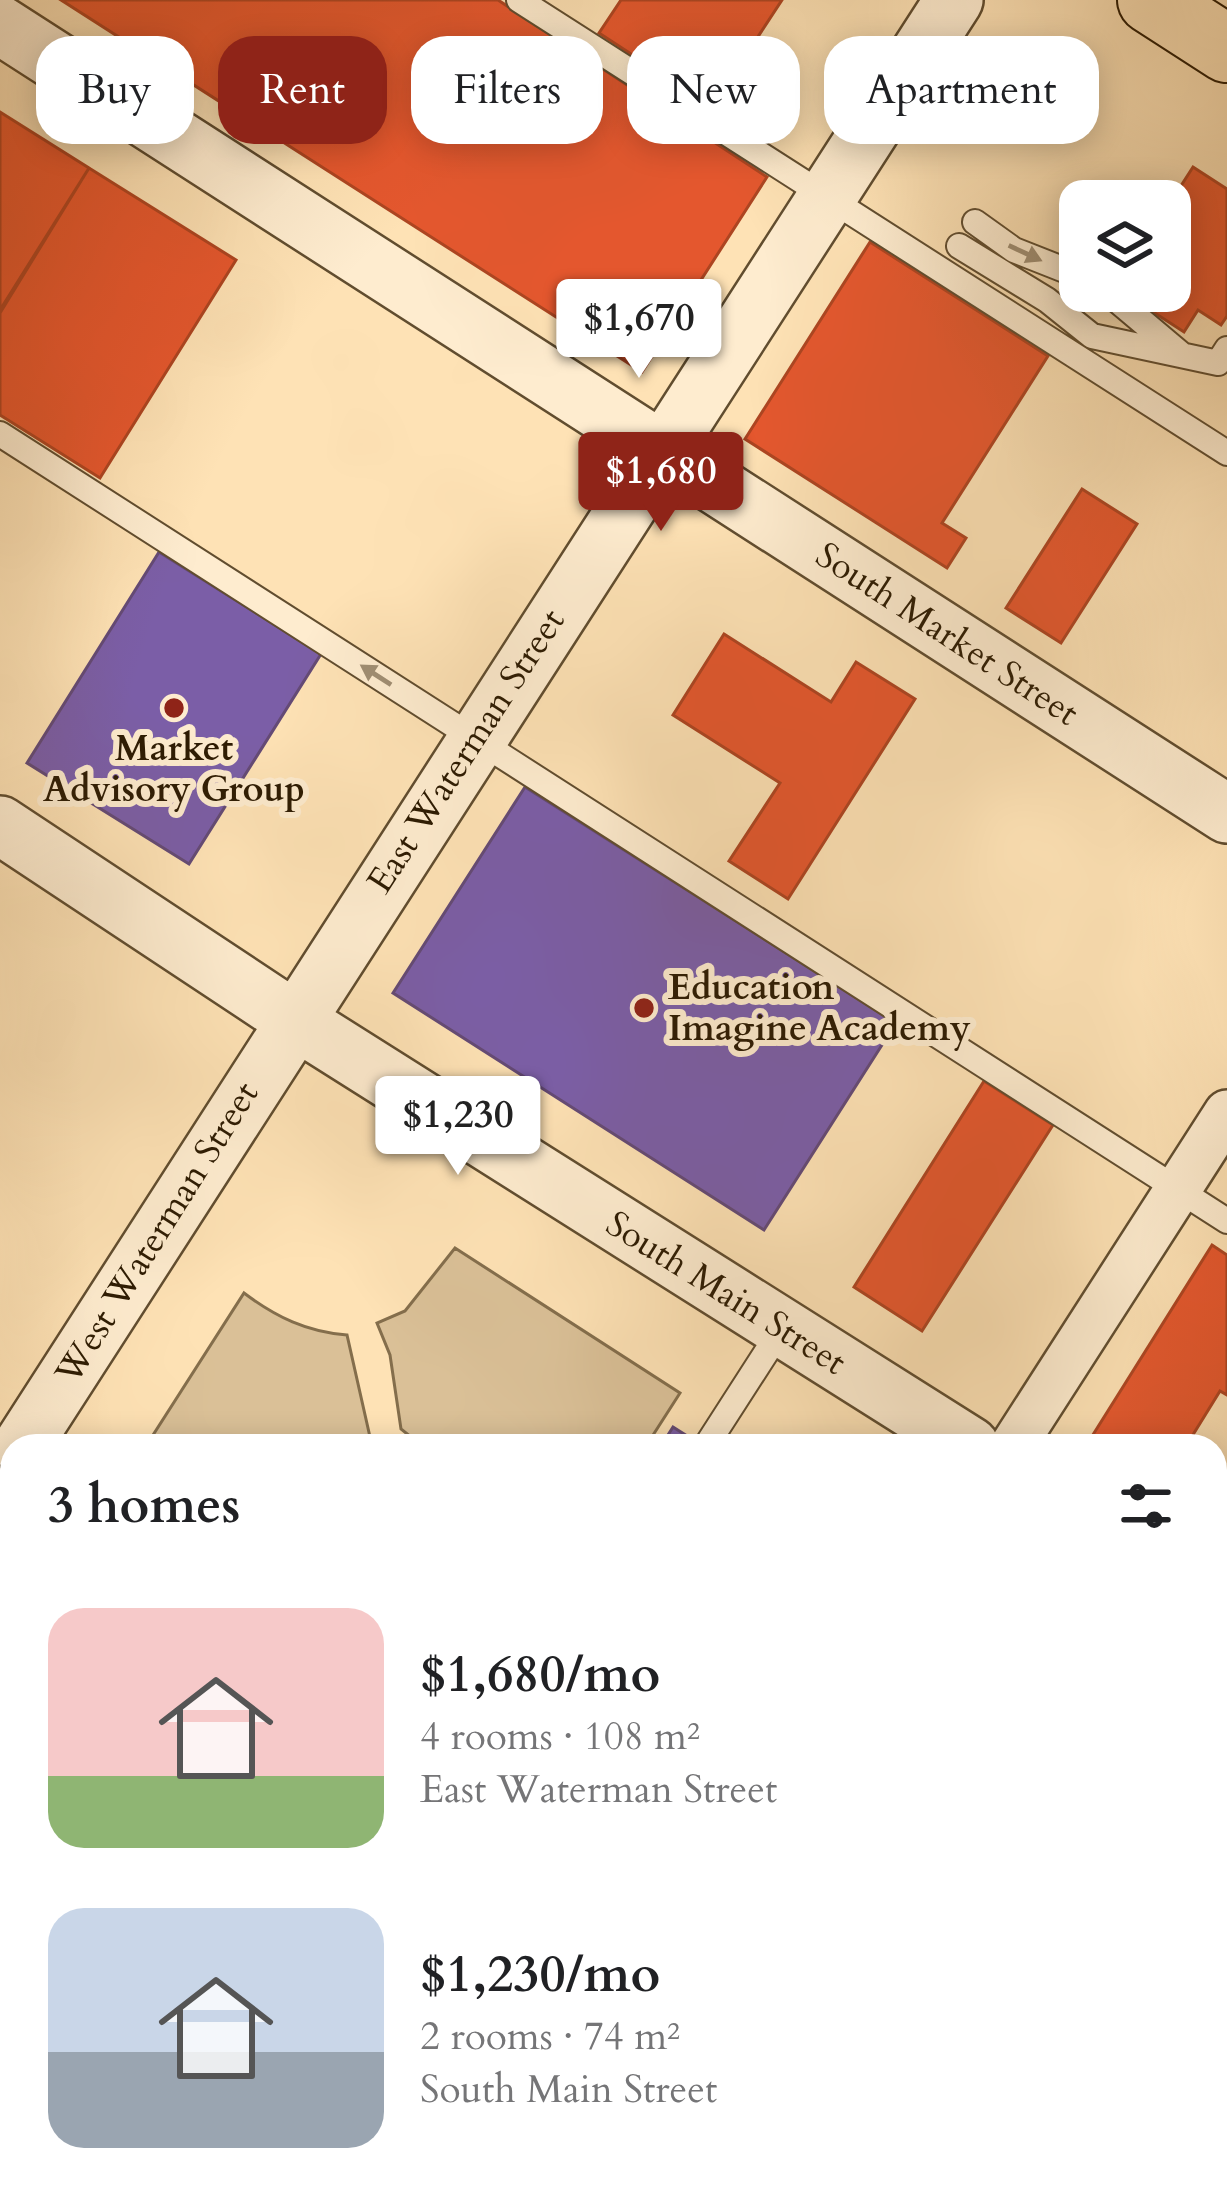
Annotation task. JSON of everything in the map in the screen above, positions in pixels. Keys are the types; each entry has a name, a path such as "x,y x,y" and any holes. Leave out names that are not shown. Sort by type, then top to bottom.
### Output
{"main road":[{"path":"1150,0 1227,49"}],"street":[{"name":"East Waterman Street","path":"293,1019 954,0"},
{"name":"South Market Street","path":"0,25 1227,814"},
{"name":"South Main Street","path":"0,825 293,1019 951,1434"},
{"name":"West Waterman Street","path":"30,1434 293,1019"},
{"path":"1021,1434 1227,1113"}],"lane":[{"path":"519,0 1227,453"},
{"path":"975,222 1014,250 1059,268"},
{"path":"959,246 1047,300 1092,337 1218,363 1227,349"},
{"path":"1131,312 1182,355"},
{"path":"0,434 1227,1221"},
{"path":"714,1434 782,1328"}],"shaded area":[{"path":"455,1248 680,1393 654,1434 407,1434 401,1429 390,1355 377,1323 405,1311"},
{"path":"244,1293 292,1322 347,1335 369,1434 154,1434"}],"building: Shops":[{"path":"61,0 498,0 553,36 411,36 411,144 603,144 603,69 627,85 627,144 717,144 767,177 642,372 286,144 387,144 387,36 218,36 218,101 194,85 194,36 117,36"},
{"path":"621,0 782,0 758,36 627,36 627,51 599,33"},
{"path":"0,112 36,135 36,144 51,144 89,168 0,310"},
{"path":"1193,167 1227,189 1227,316 1221,325 1198,310 1184,332 1153,312 1191,312 1191,180 1185,180"},
{"path":"89,168 236,260 100,478 0,415 0,313"},
{"path":"870,242 1048,356 942,523 966,538 947,568 745,439"},
{"path":"1082,489 1137,524 1061,643 1006,608"},
{"path":"724,634 831,702 856,662 915,699 788,899 729,861 780,783 673,715"},
{"path":"984,1081 1053,1125 922,1331 854,1287"},
{"path":"1212,1245 1227,1255 1227,1395 1220,1391 1193,1434 1093,1434"}],"building: Offices":[{"name":"Market Advisory Group","path":"159,552 321,654 189,864 27,763"},
{"name":"Education Imagine Academy","path":"525,787 896,1023 764,1230 393,993"}],"place":[{"name":"Market Advisory Group","path":"174,708"},
{"name":"Education Imagine Academy","path":"644,1008"}]}
